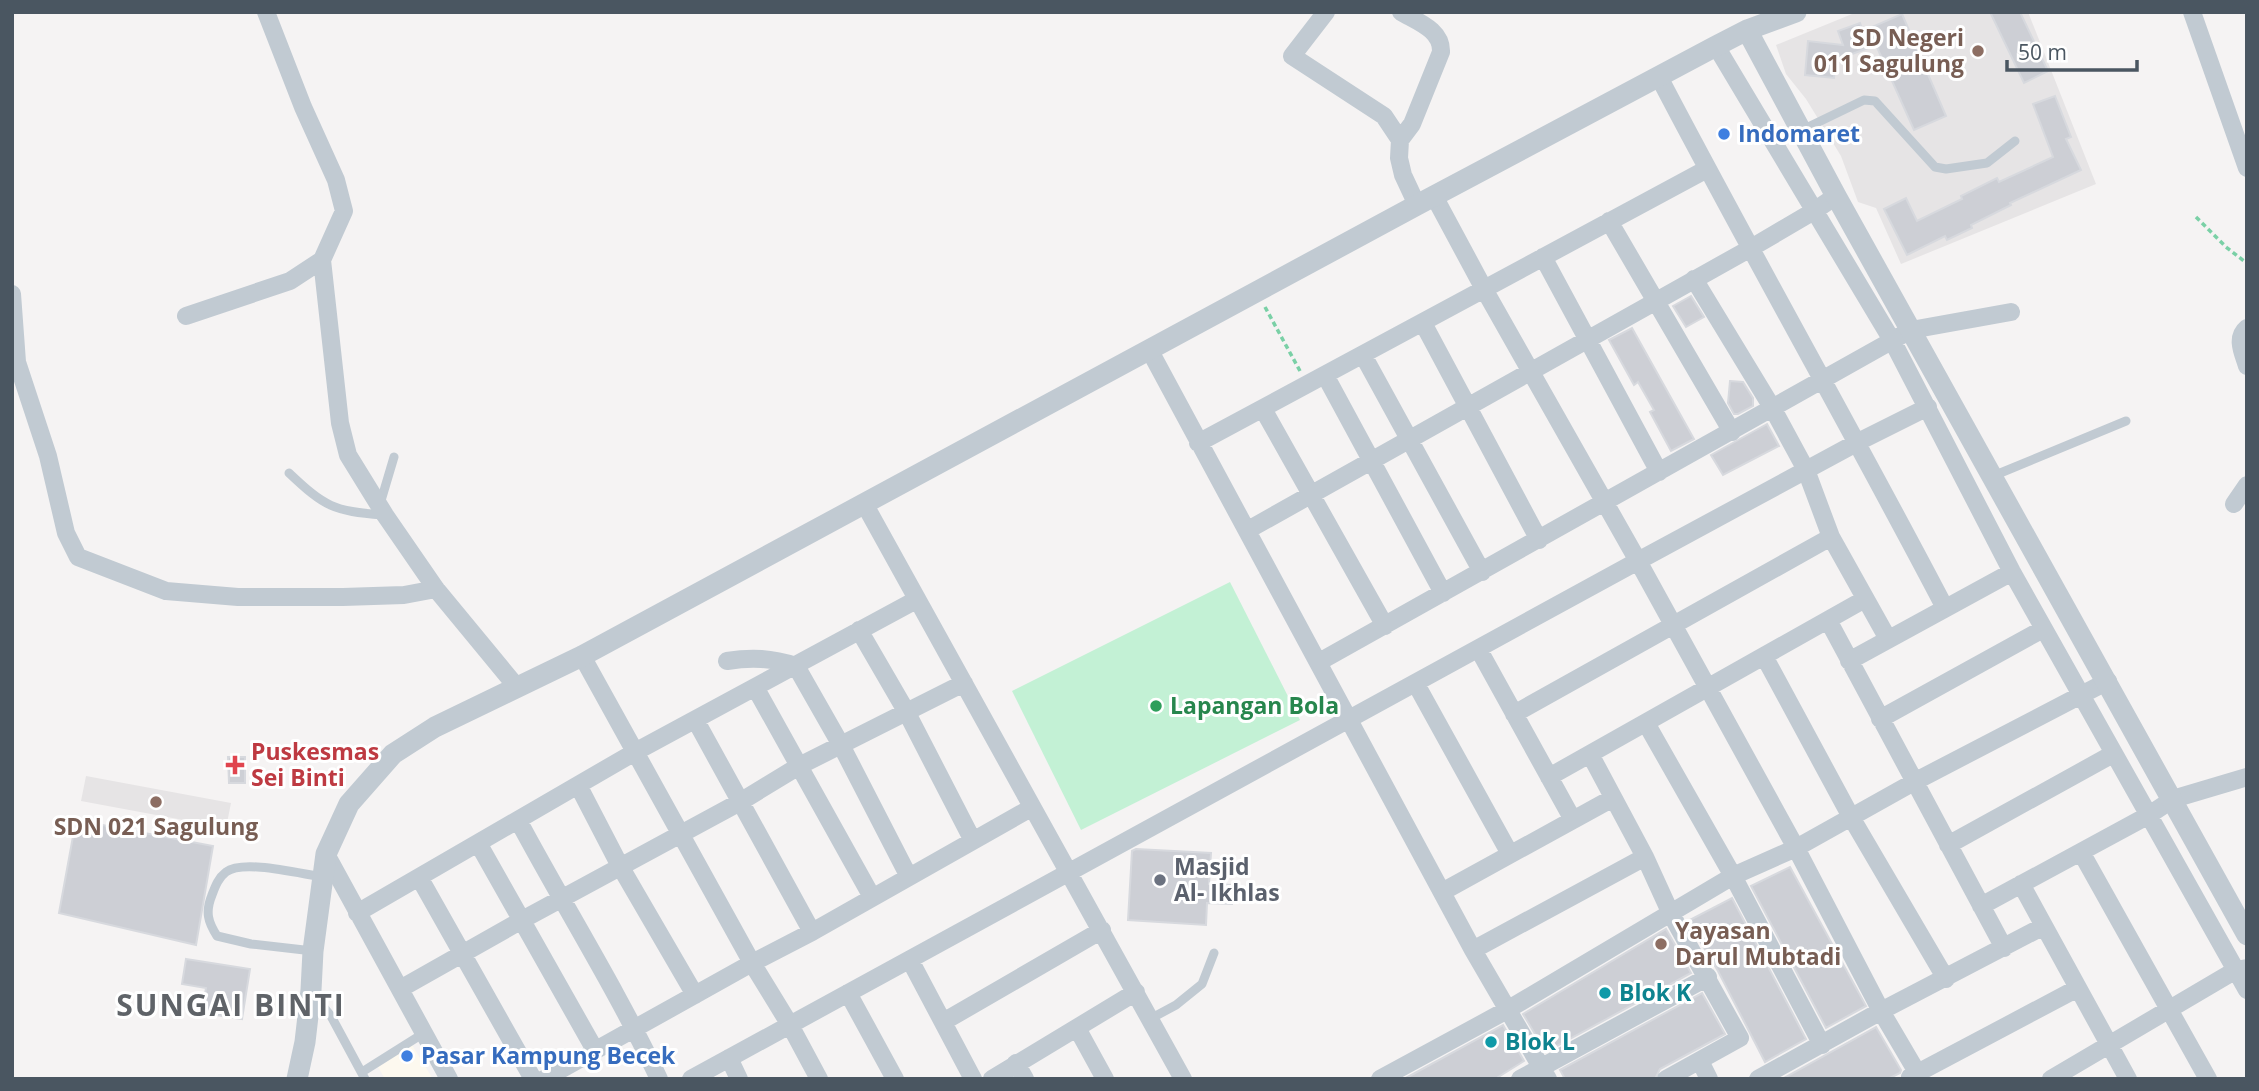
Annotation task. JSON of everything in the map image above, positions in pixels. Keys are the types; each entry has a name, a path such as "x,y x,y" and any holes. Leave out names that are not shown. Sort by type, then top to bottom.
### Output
{"street":[{"path":"186,316 290,282 322,260 345,211 336,180 303,107 266,12"},
{"path":"1326,12 1292,56 1384,116 1400,140"},
{"path":"1401,12 1436,33 1441,41 1441,52 1412,124 1400,140 1399,159 1403,175 1425,201 1483,289 1531,371 1796,848 1915,1077 2078,988"},
{"path":"297,1079 305,1042 326,853 349,804 393,754 435,727 582,656 1716,46 1747,30 1796,12"},
{"path":"2192,12 2247,168"},
{"path":"1747,30 1836,196 2174,799 2247,935"},
{"path":"1716,46 1893,342 2043,629 2149,816 2241,969 2247,990"},
{"path":"1659,77 1858,442 1945,608"},
{"path":"1769,132 1797,124"},
{"path":"1199,443 1707,169"},
{"path":"1248,530 1656,301 1836,196"},
{"path":"1609,221 1732,432"},
{"path":"1544,257 1659,472"},
{"path":"322,260 340,423 348,455 436,589 516,686"},
{"path":"1694,279 1773,409 1806,470 1831,537 1888,639"},
{"path":"12,294 17,362 48,456 66,533 78,557 166,591 238,597 343,597 404,595 436,589"},
{"path":"1319,662 1911,330 2011,312"},
{"path":"1423,323 1539,540"},
{"path":"2247,328 2242,331 2240,341 2247,366"},
{"path":"1150,351 1473,950 1545,1073"},
{"path":"1363,355 1482,572"},
{"path":"1325,375 1443,593"},
{"path":"691,1079 1638,561 1928,407"},
{"path":"1263,409 1385,626"},
{"path":"2234,504 2247,485"},
{"path":"865,505 1183,1079"},
{"path":"1514,714 1831,537"},
{"path":"1849,661 2012,572"},
{"path":"1549,777 1865,598"},
{"path":"356,913 635,752 916,600"},
{"path":"1828,620 2004,948"},
{"path":"1880,719 2043,629"},
{"path":"859,631 906,711 973,841"},
{"path":"1479,650 1573,820"},
{"path":"582,656 819,1079"},
{"path":"1763,656 1851,817 1946,979"},
{"path":"727,661 748,657 771,658 796,666 841,745 909,877"},
{"path":"1380,1079 1507,1010 1732,876 1796,848 1914,782 2108,681"},
{"path":"400,989 740,802 799,765 964,683"},
{"path":"1416,684 1510,854"},
{"path":"754,687 872,897"},
{"path":"696,721 812,932"},
{"path":"1646,723 1822,1045"},
{"path":"1590,754 1645,857 1671,914 1740,1038 1666,1079"},
{"path":"1948,845 2113,754"},
{"path":"1981,906 2149,816 2174,799 2247,777"},
{"path":"578,785 620,866 695,995"},
{"path":"1442,892 1613,798"},
{"path":"544,1079 1031,808"},
{"path":"518,820 635,1027 659,1079"},
{"path":"478,843 595,1050"},
{"path":"2081,852 2208,1079"},
{"path":"326,853 356,913 449,1079"},
{"path":"1473,950 1645,857"},
{"path":"419,877 533,1079"},
{"path":"2021,884 2128,1079"},
{"path":"1758,1079 2044,926"},
{"path":"943,1022 1102,930"},
{"path":"909,960 973,1079"},
{"path":"2051,1079 2110,1046 2168,1008 2241,969"},
{"path":"1520,1079 1545,1073 1708,977"},
{"path":"992,1079 1021,1071 1077,1028 1136,992"},
{"path":"848,993 895,1079"},
{"path":"1077,1028 1105,1079"},
{"path":"729,1058 739,1079"},
{"path":"1700,1061 1709,1079"}],"lane":[{"path":"1797,124 1864,100 1875,100 1935,167 1946,169 1987,163 2015,141"},
{"path":"1993,476 2126,422"},
{"path":"289,473 315,498 327,505 352,512 382,510 394,457"},
{"path":"313,951 251,944 217,936 208,923 209,902 217,882 227,871 242,866 323,877"},
{"path":"1150,1018 1175,1005 1202,984 1214,953"},
{"path":"311,990 331,1016 364,1076 424,1033"}],"path":[{"path":"2196,217 2226,247 2247,261"},
{"path":"1257,293 1307,385"}],"shaded area":[{"name":"SD Negeri 011 Sagulung","path":"1857,12 2028,12 2096,184 1901,264 1876,208 1858,202 1841,156 1806,99 1786,74 1776,45"},
{"name":"SDN 021 Sagulung","path":"86,776 231,803 226,828 81,801"},
{"name":"Pasar Kampung Becek","path":"412,1045 433,1079 385,1079 378,1067"}],"green space":[{"name":"Lapangan Bola","path":"1230,582 1300,720 1081,830 1012,691"}],"building":[{"path":"1990,12 2020,12 2048,71 2024,83"},
{"path":"1902,14 1946,116 1914,130 1876,45 1836,60 1834,78 1805,75 1808,41 1843,45 1838,31 1860,23 1863,31"},
{"path":"2055,96 2071,137 2066,139 2081,170 2010,203 2011,205 1971,225 1972,228 1947,240 1945,236 1907,255 1884,209 1906,198 1917,221 1997,178 1999,182 2053,157 2033,104"},
{"path":"1691,296 1704,317 1686,327 1673,306"},
{"path":"1632,328 1694,439 1671,451 1650,412 1654,410 1638,382 1634,385 1609,340"},
{"path":"1730,381 1743,382 1753,398 1753,406 1734,414 1728,403"},
{"path":"1767,424 1779,446 1723,475 1711,455"},
{"name":"Puskesmas Sei Binti","path":"228,757 245,757 245,783 229,783"},
{"path":"76,820 213,846 196,945 59,913"},
{"path":"1136,849 1211,853 1209,884 1233,885 1232,904 1207,903 1206,925 1128,920 1132,851"},
{"path":"1790,867 1866,1006 1826,1028 1751,886"},
{"name":"Blok K","path":"1732,898 1806,1039 1765,1062 1718,971 1688,921"},
{"name":"Blok K","path":"1666,929 1691,973 1546,1052 1523,1014"},
{"path":"186,959 250,969 242,1019 202,1013 206,988 182,984"},
{"name":"Blok K","path":"1702,993 1725,1034 1660,1069 1655,1079 1565,1079 1560,1070"},
{"name":"Blok L","path":"1503,1025 1524,1061 1495,1079 1404,1079"},
{"path":"1876,1027 1901,1070 1900,1073 1888,1079 1782,1079"}],"place":[{"name":"SD Negeri 011 Sagulung","path":"1978,51"},
{"name":"Indomaret","path":"1724,134"},
{"name":"Lapangan Bola","path":"1156,706"},
{"name":"Puskesmas Sei Binti","path":"235,765"},
{"name":"SDN 021 Sagulung","path":"156,802"},
{"name":"Masjid Al- Ikhlas","path":"1160,880"},
{"name":"Yayasan Darul Mubtadi","path":"1661,944"},
{"name":"Blok K","path":"1605,993"},
{"name":"Blok L","path":"1491,1042"},
{"name":"Pasar Kampung Becek","path":"407,1056"}],"district":[{"name":"SUNGAI BINTI","path":"231,1006"}]}
